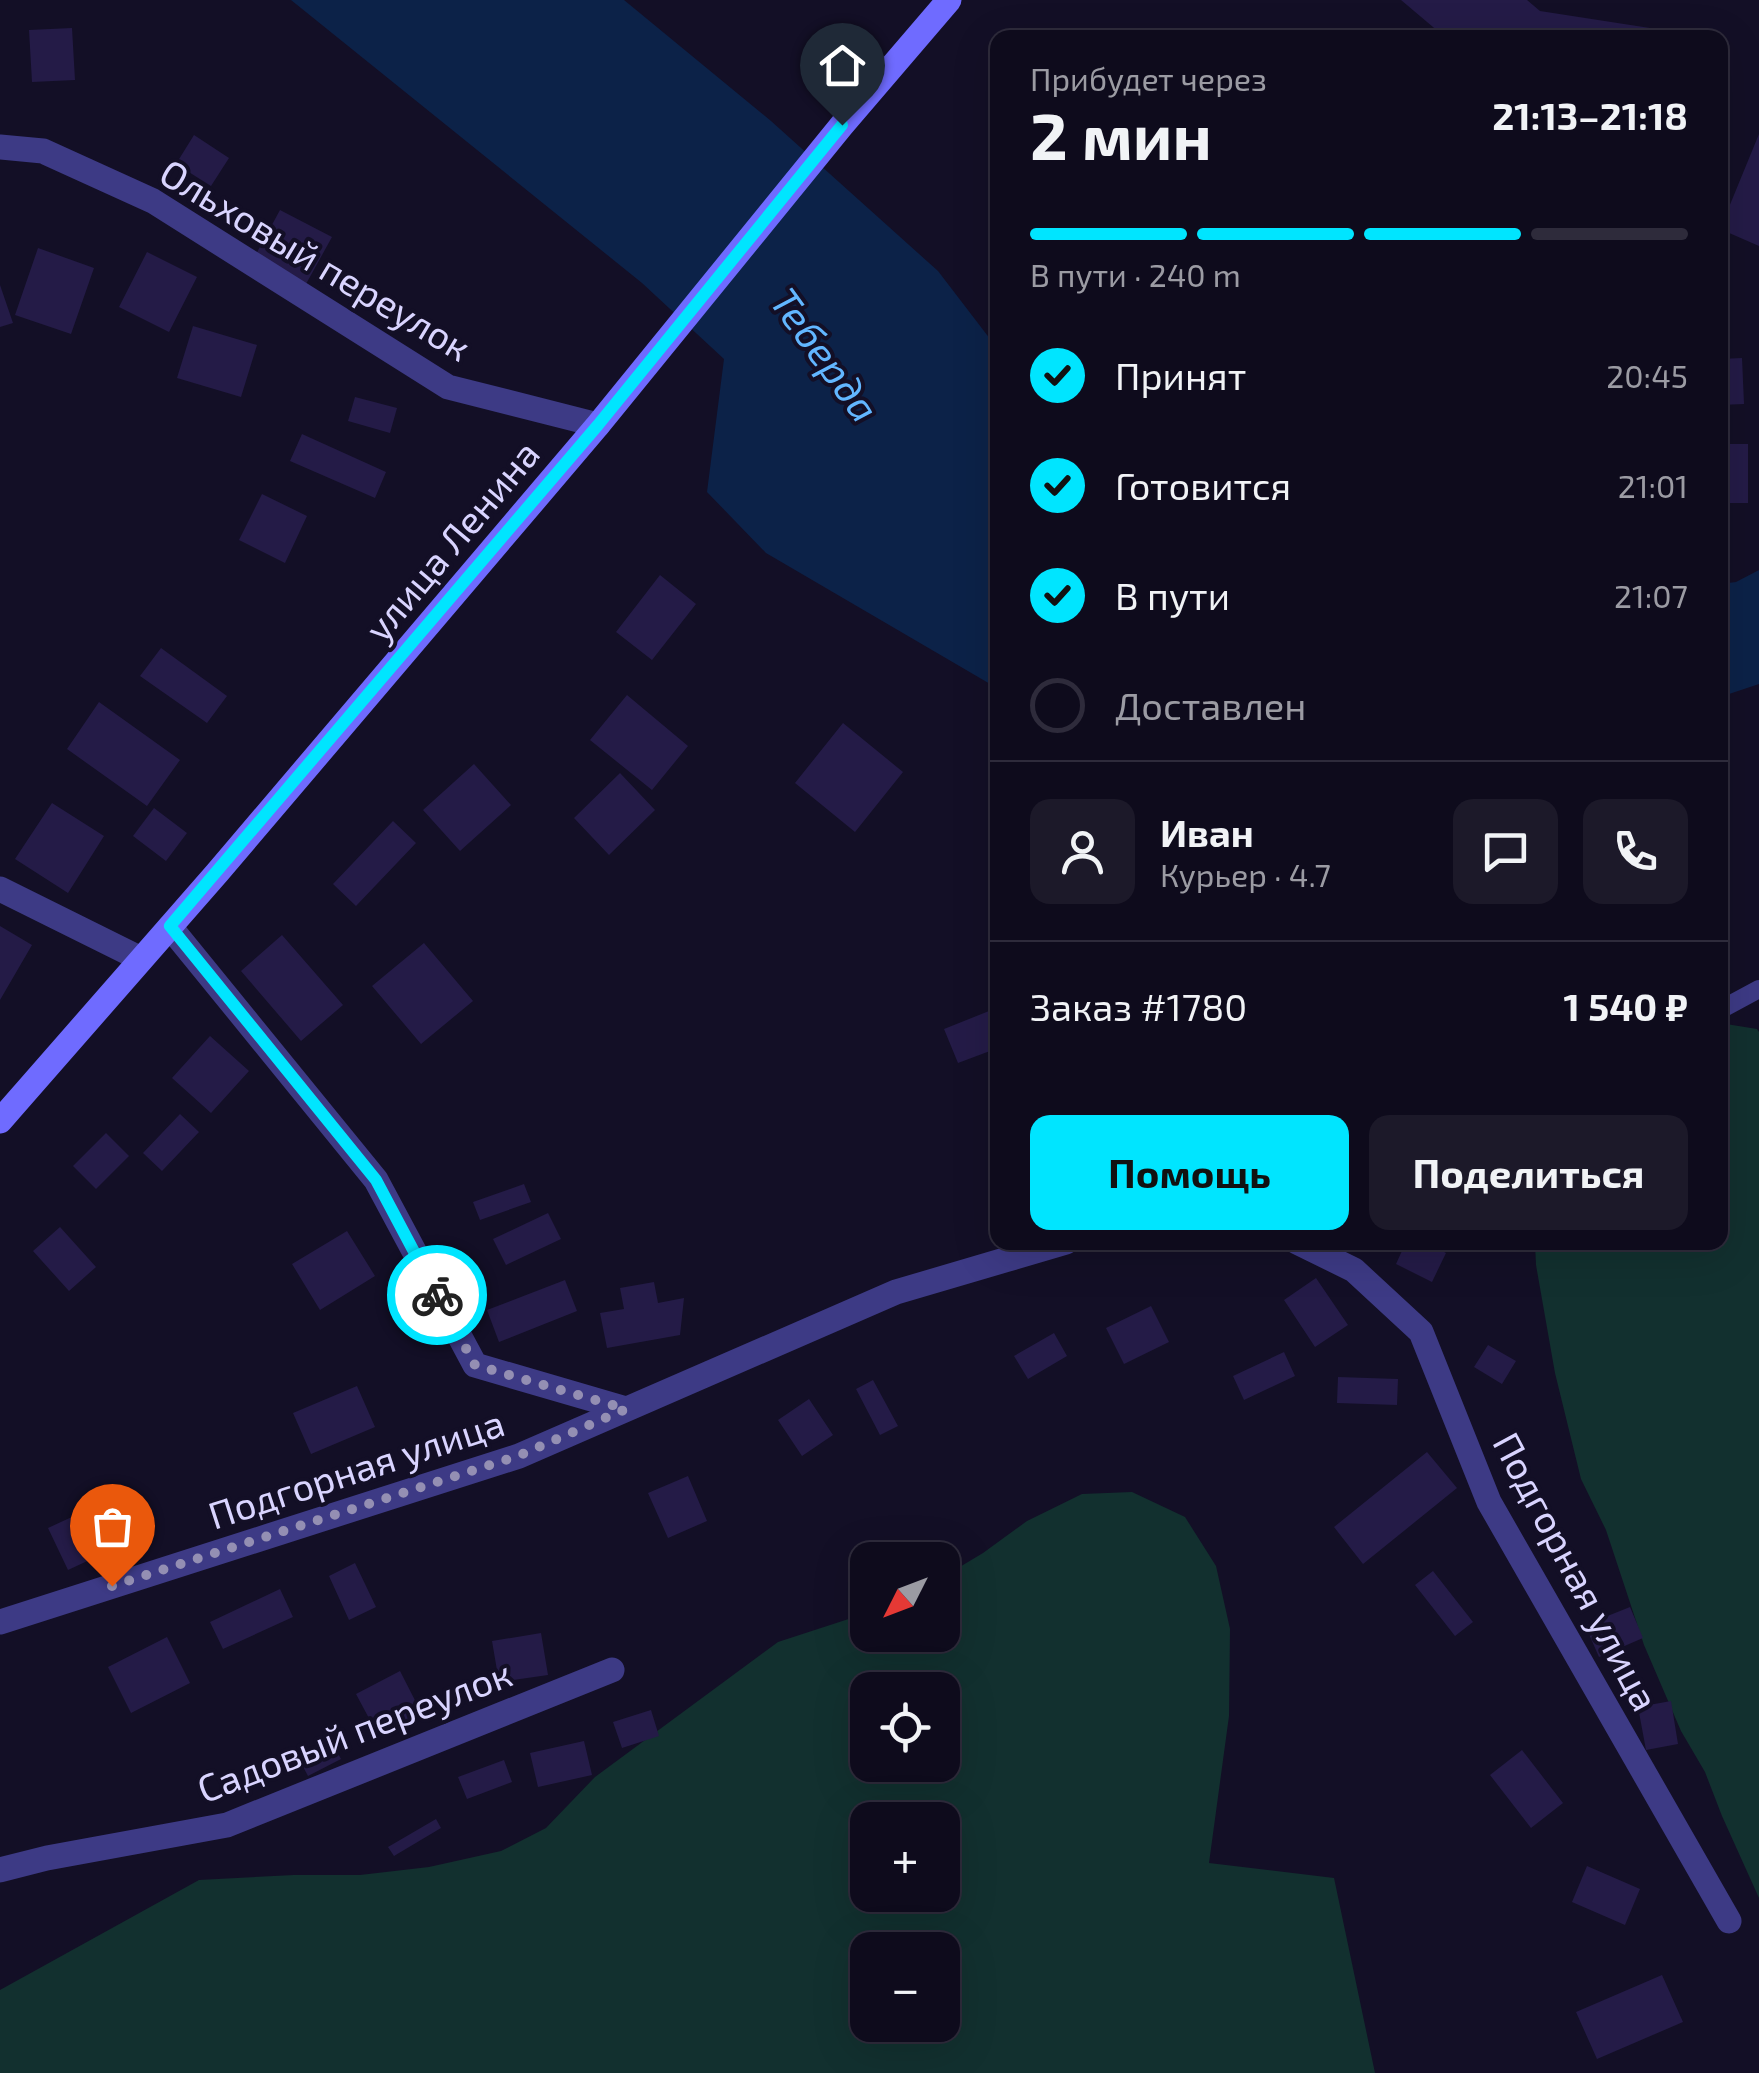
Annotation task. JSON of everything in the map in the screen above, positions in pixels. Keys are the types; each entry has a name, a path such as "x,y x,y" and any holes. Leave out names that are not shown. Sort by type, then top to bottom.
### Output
{"main road":[{"name":"улица Ленина","path":"0,1121 598,425 949,0"}],"street":[{"name":"Ольховый переулок","path":"0,147 43,152 153,201 448,387 598,425"},
{"path":"0,889 141,959"},
{"path":"170,926 376,1180 475,1365 626,1409"},
{"name":"Подгорная улица","path":"0,1622 518,1456 896,1292 1022,1250"},
{"name":"Подгорная улица","path":"1313,1250 1354,1270 1420,1332 1489,1502 1729,1920"},
{"name":"Садовый переулок","path":"0,1870 227,1825 612,1670"}],"lane":[{"path":"1728,1006 1759,989"}],"green space":[{"path":"1728,1024 1757,1029 1759,1898 1644,1645 1606,1530 1581,1479 1555,1373 1535,1250 1728,1250"},
{"path":"1132,1492 1185,1517 1216,1566 1230,1629 1229,1716 1209,1863 1334,1878 1375,2073 0,2073 0,1990 199,1880 360,1875 429,1867 501,1851 546,1828 595,1777 778,1642 850,1619 850,1652 960,1652 960,1567 1027,1521 1082,1494"}],"water":[{"name":"Теберда","path":"291,0 624,0 771,121 938,271 990,339 990,684 766,553 707,492 724,359 642,283"},
{"path":"1759,570 1759,684 1728,694 1728,583"}],"building":[{"path":"1401,0 1527,0 1540,11 1663,30 1437,30"},
{"path":"72,28 75,80 32,82 29,30"},
{"path":"1759,134 1759,246 1728,232 1728,210"},
{"path":"194,135 229,158 211,186 176,164"},
{"path":"280,210 332,237 306,284 255,256"},
{"path":"38,248 94,268 71,334 15,315"},
{"path":"147,252 197,277 169,332 119,307"},
{"path":"0,285 13,323 0,327"},
{"path":"193,326 257,345 241,397 177,378"},
{"path":"1742,358 1744,404 1728,405 1728,359"},
{"path":"355,397 397,408 390,433 348,421"},
{"path":"302,434 386,472 375,498 290,461"},
{"path":"1728,444 1748,444 1748,503 1728,503"},
{"path":"262,494 307,516 285,563 239,540"},
{"path":"660,575 696,604 652,660 616,632"},
{"path":"161,648 227,696 207,723 140,676"},
{"path":"627,695 688,746 652,790 590,740"},
{"path":"99,702 180,760 147,806 67,749"},
{"path":"843,723 903,772 855,832 795,783"},
{"path":"474,764 511,805 460,851 423,810"},
{"path":"620,773 655,810 609,855 574,818"},
{"path":"52,803 104,836 68,893 15,859"},
{"path":"154,808 187,833 166,861 133,836"},
{"path":"393,821 416,843 356,906 333,884"},
{"path":"0,926 32,945 0,1000"},
{"path":"282,935 343,1005 301,1041 241,971"},
{"path":"424,943 473,1001 421,1044 372,986"},
{"path":"990,1011 990,1051 958,1063 944,1029"},
{"path":"210,1036 249,1071 211,1113 172,1078"},
{"path":"180,1114 199,1132 162,1171 143,1153"},
{"path":"106,1133 129,1156 96,1189 73,1166"},
{"path":"524,1184 531,1202 480,1220 473,1202"},
{"path":"548,1213 561,1239 506,1265 493,1239"},
{"path":"60,1227 96,1267 69,1291 33,1251"},
{"path":"347,1231 375,1276 320,1310 292,1264"},
{"path":"1402,1250 1446,1253 1432,1282 1396,1264"},
{"path":"1316,1278 1348,1325 1315,1347 1284,1300"},
{"path":"565,1280 577,1311 499,1342 487,1310"},
{"path":"654,1282 658,1303 684,1298 680,1335 607,1348 600,1313 624,1309 620,1288"},
{"path":"1151,1306 1169,1342 1124,1364 1106,1328"},
{"path":"1054,1333 1067,1356 1028,1379 1014,1356"},
{"path":"1488,1345 1516,1361 1502,1384 1474,1367"},
{"path":"1284,1352 1295,1376 1244,1400 1233,1376"},
{"path":"1338,1377 1398,1379 1397,1405 1337,1403"},
{"path":"873,1380 898,1426 880,1435 856,1389"},
{"path":"357,1386 375,1427 311,1454 293,1413"},
{"path":"809,1399 833,1435 802,1456 778,1420"},
{"path":"1427,1452 1457,1488 1363,1564 1334,1527"},
{"path":"688,1476 707,1521 668,1538 648,1493"},
{"path":"115,1497 128,1523 98,1537 111,1550 68,1570 48,1528"},
{"path":"355,1563 376,1607 349,1620 329,1576"},
{"path":"1433,1571 1473,1622 1455,1636 1415,1585"},
{"path":"280,1589 293,1617 223,1649 210,1622"},
{"path":"1630,1607 1643,1638 1599,1657 1585,1625"},
{"path":"541,1633 548,1675 499,1682 492,1641"},
{"path":"167,1637 190,1683 131,1713 108,1667"},
{"path":"400,1671 422,1714 379,1737 356,1694"},
{"path":"1671,1701 1678,1744 1646,1750 1638,1707"},
{"path":"651,1710 659,1736 622,1748 613,1722"},
{"path":"330,1739 341,1759 308,1776 298,1757"},
{"path":"584,1741 592,1775 538,1787 530,1753"},
{"path":"1522,1750 1563,1803 1531,1828 1490,1775"},
{"path":"504,1760 512,1782 467,1799 458,1777"},
{"path":"436,1819 441,1828 394,1856 388,1847"},
{"path":"1587,1866 1640,1889 1625,1925 1572,1902"},
{"path":"1662,1975 1683,2022 1597,2059 1576,2012"}],"way so far":[{"path":"112,1586 518,1456 626,1409 475,1365 437,1295"}],"route":[{"path":"437,1295 376,1180 170,926 598,425 842,125"}]}
